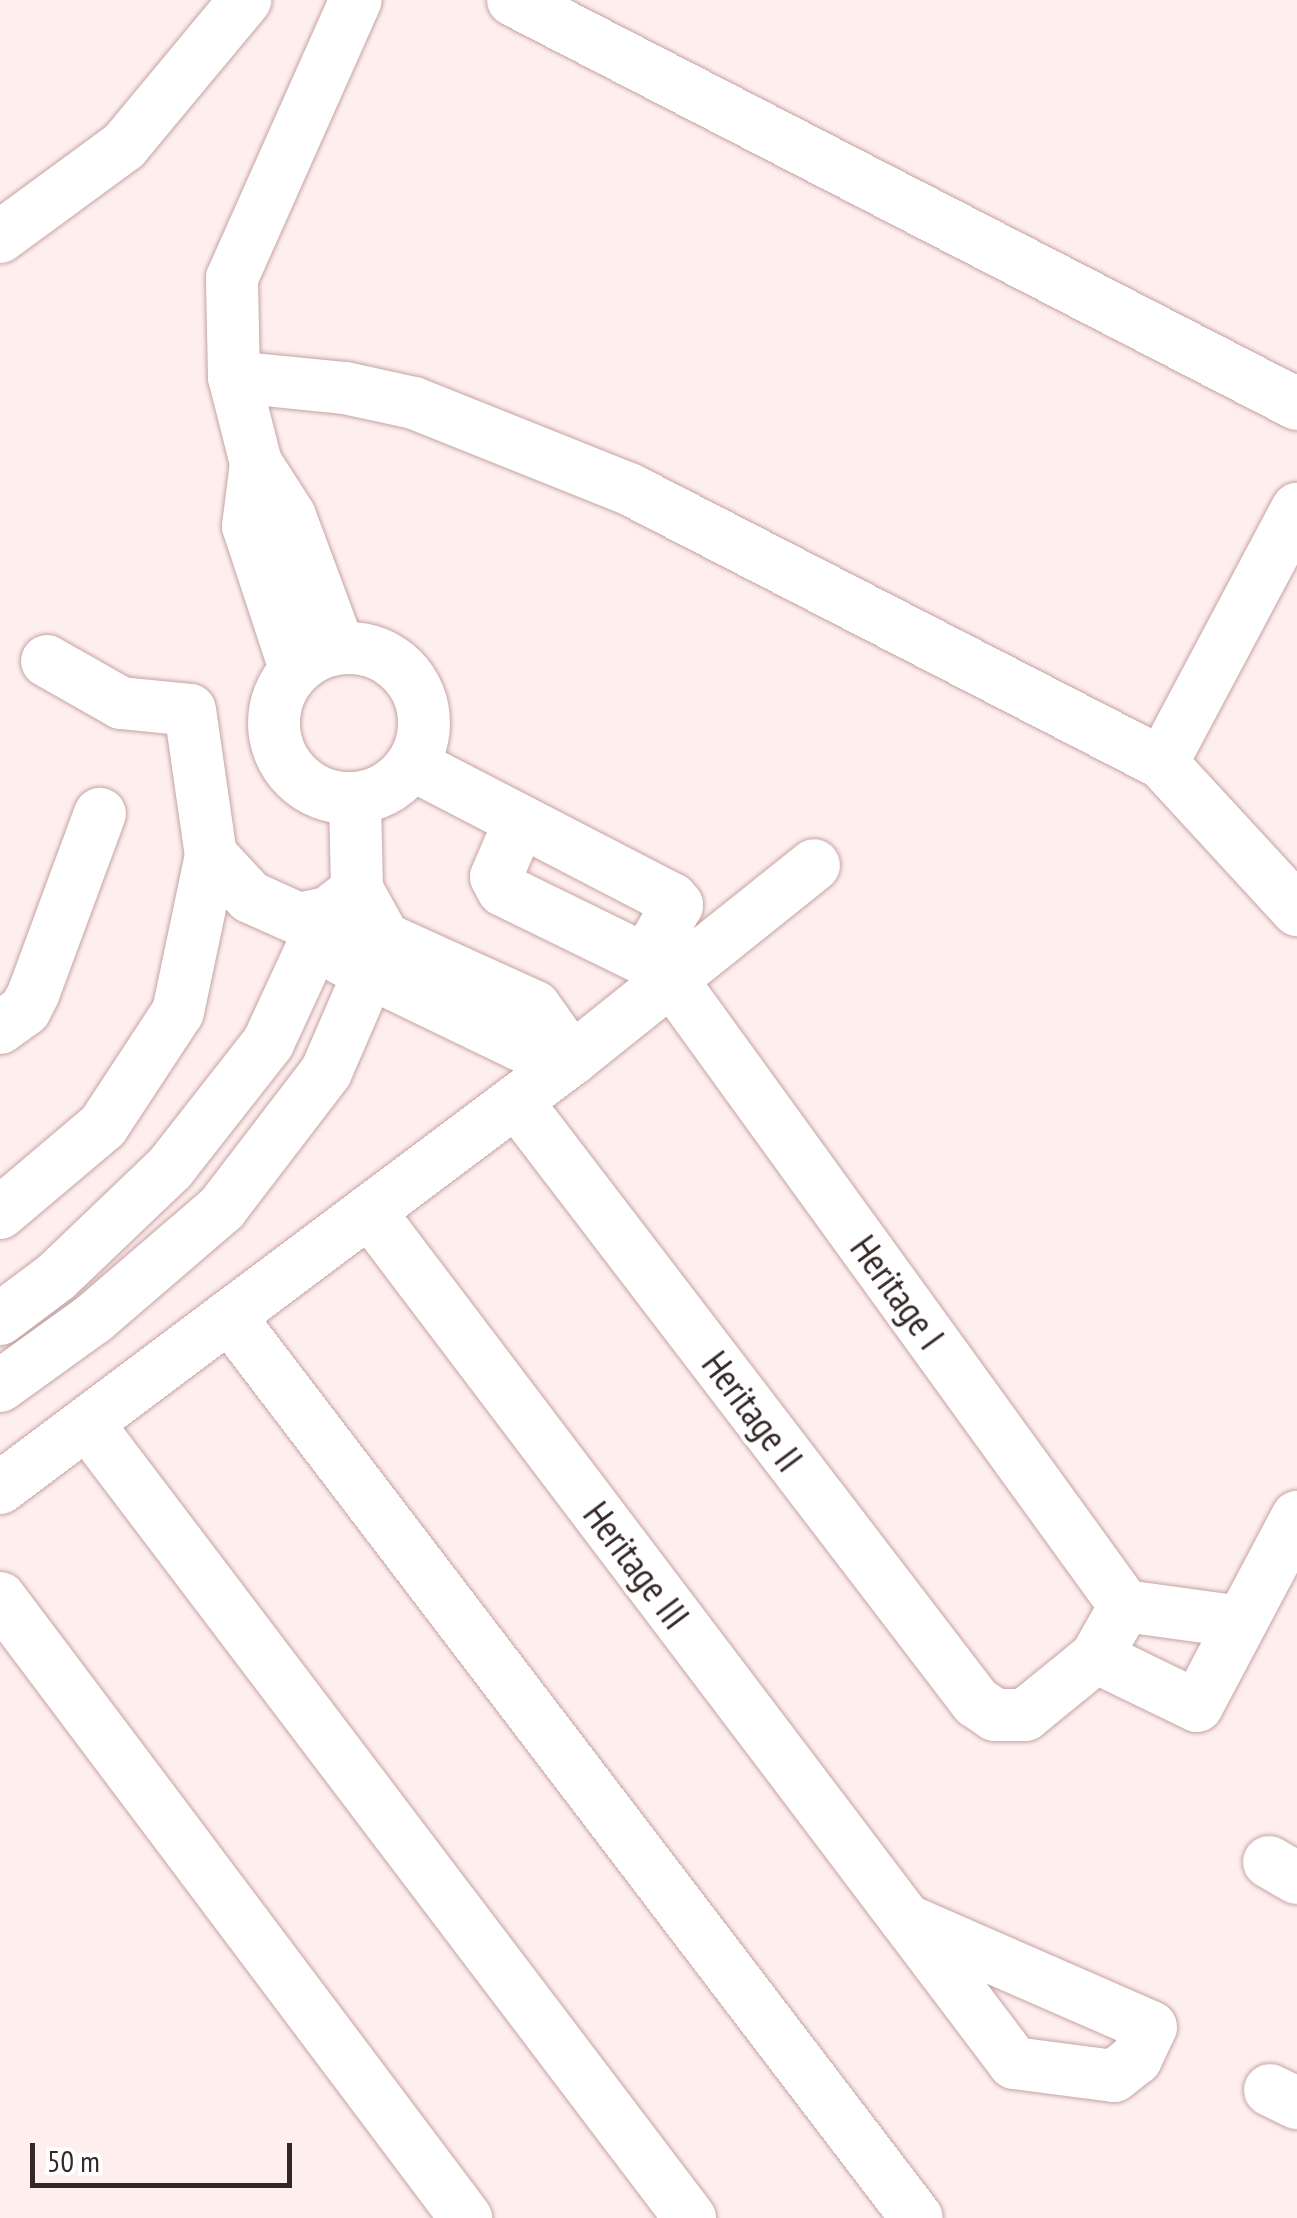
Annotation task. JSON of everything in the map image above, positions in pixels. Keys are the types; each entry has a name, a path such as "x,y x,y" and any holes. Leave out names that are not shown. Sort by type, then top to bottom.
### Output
{"street":[{"path":"0,237 124,146 245,0"},
{"path":"317,658 248,526 256,464 234,377 232,278 356,0"},
{"path":"513,0 1297,404"},
{"path":"234,377 345,388 414,403 611,482 1162,763 1297,910"},
{"path":"1162,763 1297,509"},
{"path":"373,652 402,670 421,699 424,733 413,765 388,788 356,799 319,793 290,770 274,738 276,701 317,658 373,652"},
{"path":"0,1213 103,1126 178,1012 212,854 190,710 122,703 47,661"},
{"path":"413,765 520,823"},
{"path":"0,1318 56,1277 170,1168 268,1043 324,917 356,799"},
{"path":"0,1028 25,1010 34,992 100,814"},
{"path":"212,854 250,897 324,917 520,1044 572,1059"},
{"path":"0,1488 572,1059 814,864"},
{"path":"324,917 379,956"},
{"path":"0,1386 93,1319 222,1208 326,1072 379,956"},
{"name":"Heritage I","path":"671,978 1126,1606"},
{"name":"Heritage II","path":"516,1100 976,1702 995,1716 1025,1715 1096,1658"},
{"name":"Heritage III","path":"369,1211 906,1920"},
{"path":"229,1316 917,2218"},
{"path":"87,1423 690,2218"},
{"path":"1242,1622 1126,1606 1096,1658 1197,1706 1242,1622 1297,1517"},
{"path":"0,1598 466,2218"}]}
